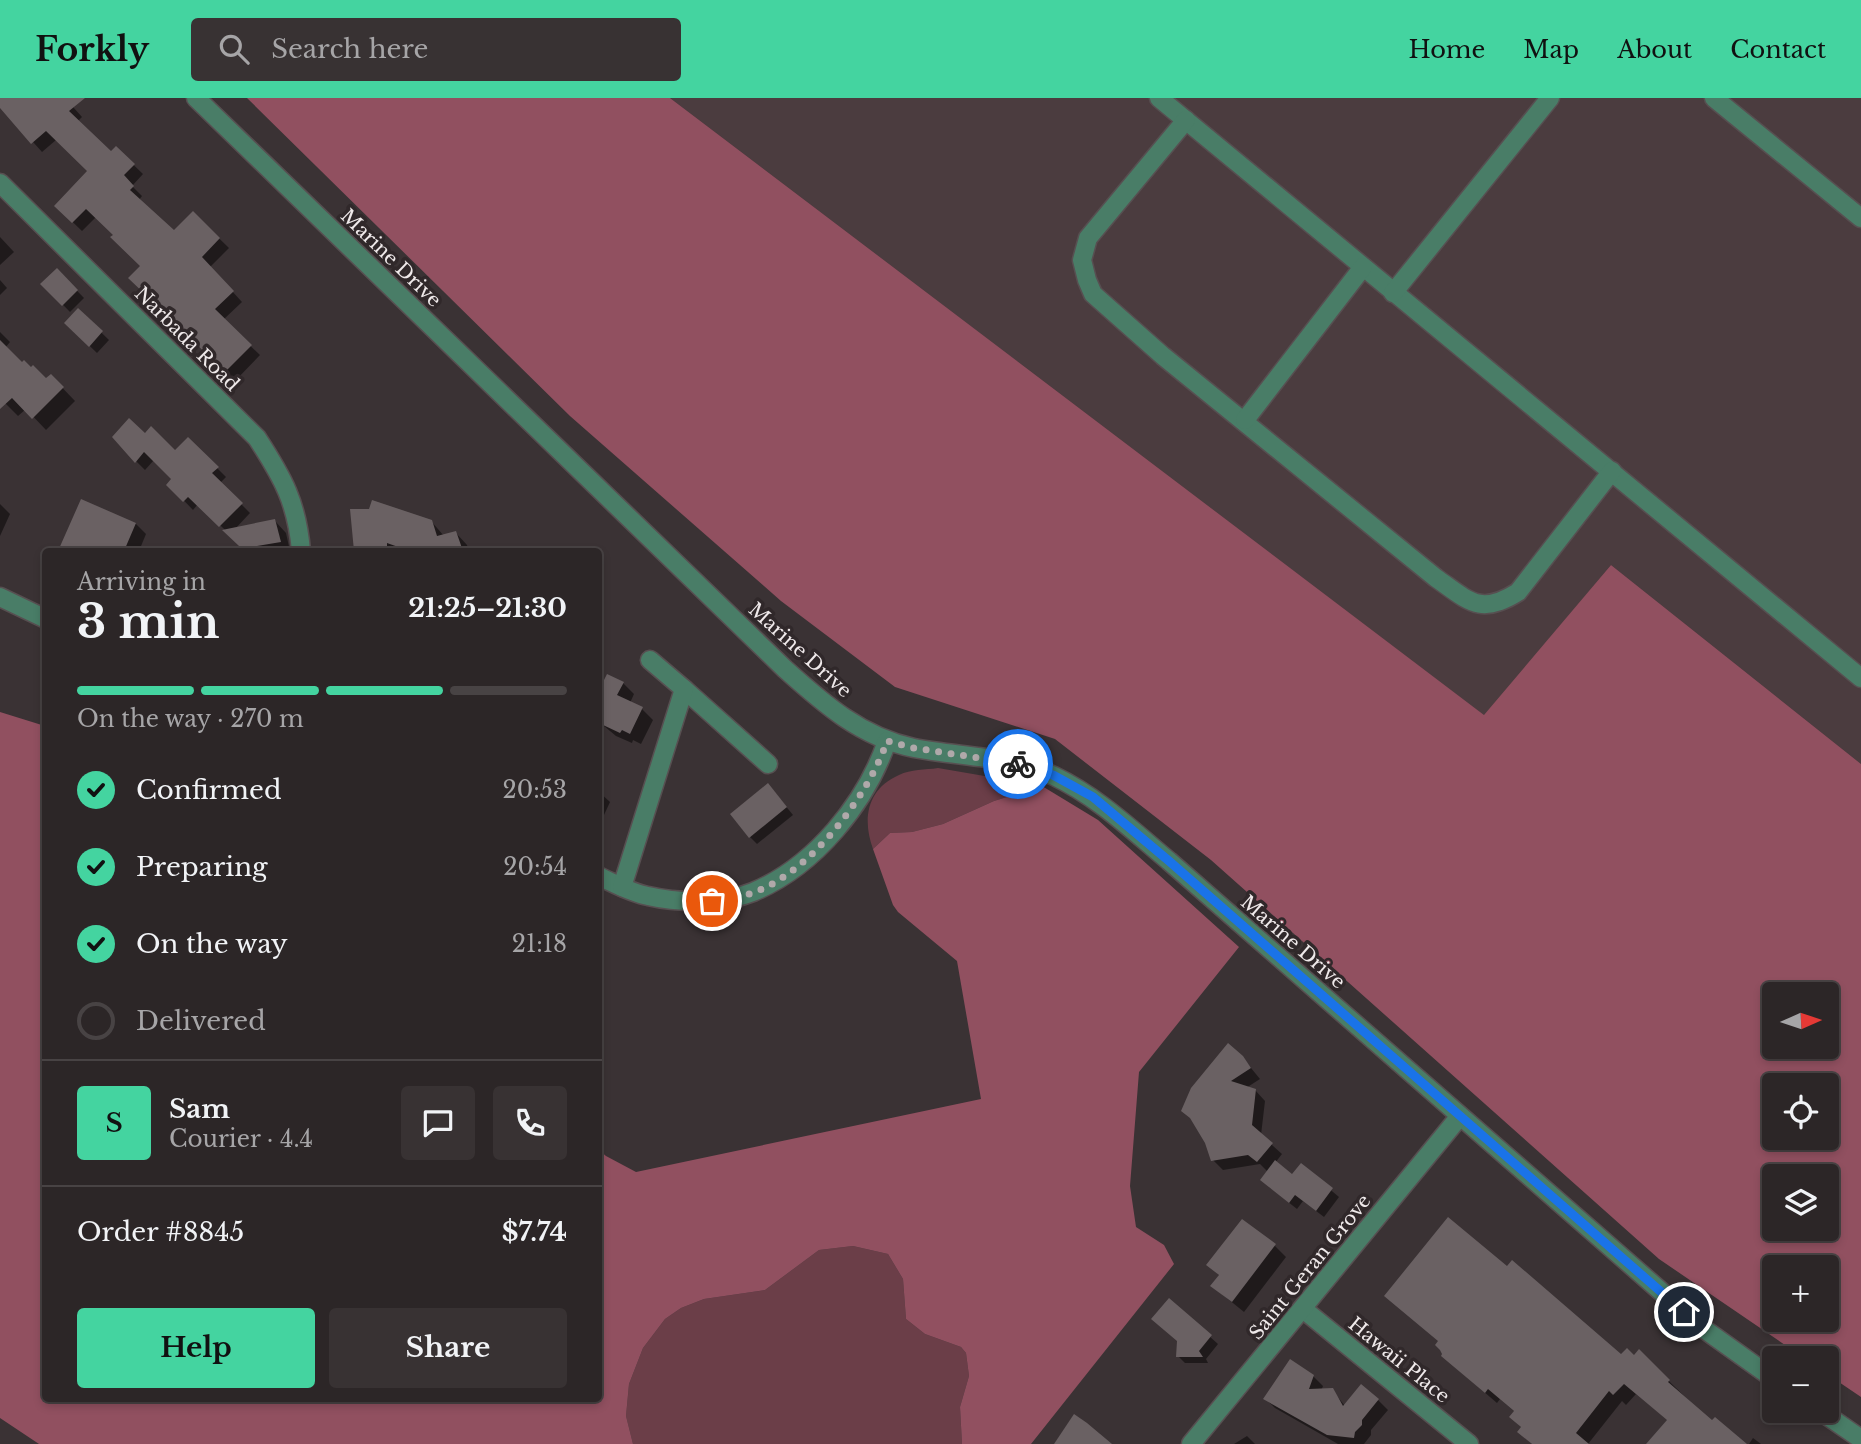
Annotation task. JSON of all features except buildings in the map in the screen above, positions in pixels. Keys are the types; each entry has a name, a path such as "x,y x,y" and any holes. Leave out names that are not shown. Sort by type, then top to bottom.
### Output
{"street":[{"name":"Marine Drive","path":"196,98 826,706 855,726 887,741 914,748 1011,762 1053,775 1093,797 1704,1329 1762,1370"},
{"path":"1159,98 1861,678"},
{"path":"1393,293 1550,98"},
{"path":"1714,98 1861,218"},
{"path":"1186,120 1088,238 1082,260 1093,294 1163,356 1436,578 1470,601 1487,605 1500,604 1518,593 1612,471"},
{"name":"Narbada Road","path":"0,183 257,438 282,476 299,521 301,548"},
{"path":"1245,421 1363,267"},
{"path":"0,597 42,617"},
{"path":"650,660 768,764"},
{"path":"622,887 684,689"},
{"path":"602,878 645,896 673,901 712,901 751,893 779,879 815,851 833,832 867,784 882,757 887,741"},
{"name":"Saint Geran Grove","path":"1191,1444 1460,1116"},
{"name":"Hawaii Place","path":"1303,1309 1469,1444"},
{"path":"1838,1423 1861,1439"}],"shaded area":[{"path":"247,98 670,98 1484,715 1611,565 1861,764 1861,1397 1839,1382 1839,1346 1786,1346 1766,1332 1839,1332 1839,1255 1762,1255 1762,1329 1659,1259 1211,860 1055,739 895,687 781,601 570,416"},
{"path":"670,98 1861,98 1861,764 1611,565 1485,716"},
{"path":"0,712 42,725 42,1402 602,1402 602,1153 636,1172 981,1099 957,961 893,905 873,849 890,833 912,832 943,824 994,801 1042,786 1098,820 1239,947 1139,1072 1130,1186 1136,1227 1164,1245 1174,1264 1031,1444 962,1444 960,1407 969,1376 966,1353 961,1347 925,1334 906,1319 903,1279 888,1254 853,1246 819,1250 765,1290 704,1299 681,1308 665,1319 643,1348 629,1384 626,1416 633,1444 39,1444 0,1418"},
{"path":"938,768 1042,786 994,801 943,824 912,832 890,833 873,849 868,816 870,806 880,788 904,773"},
{"path":"853,1246 888,1254 903,1279 906,1319 925,1334 961,1347 966,1353 969,1376 960,1407 962,1444 633,1444 626,1416 629,1384 643,1348 665,1319 681,1308 704,1299 765,1290 819,1250"}],"way so far":[{"path":"712,901 751,893 779,879 815,851 849,812 882,757 887,741 914,748 1018,764"}],"route":[{"path":"1018,764 1053,775 1093,797 1684,1312"}]}
